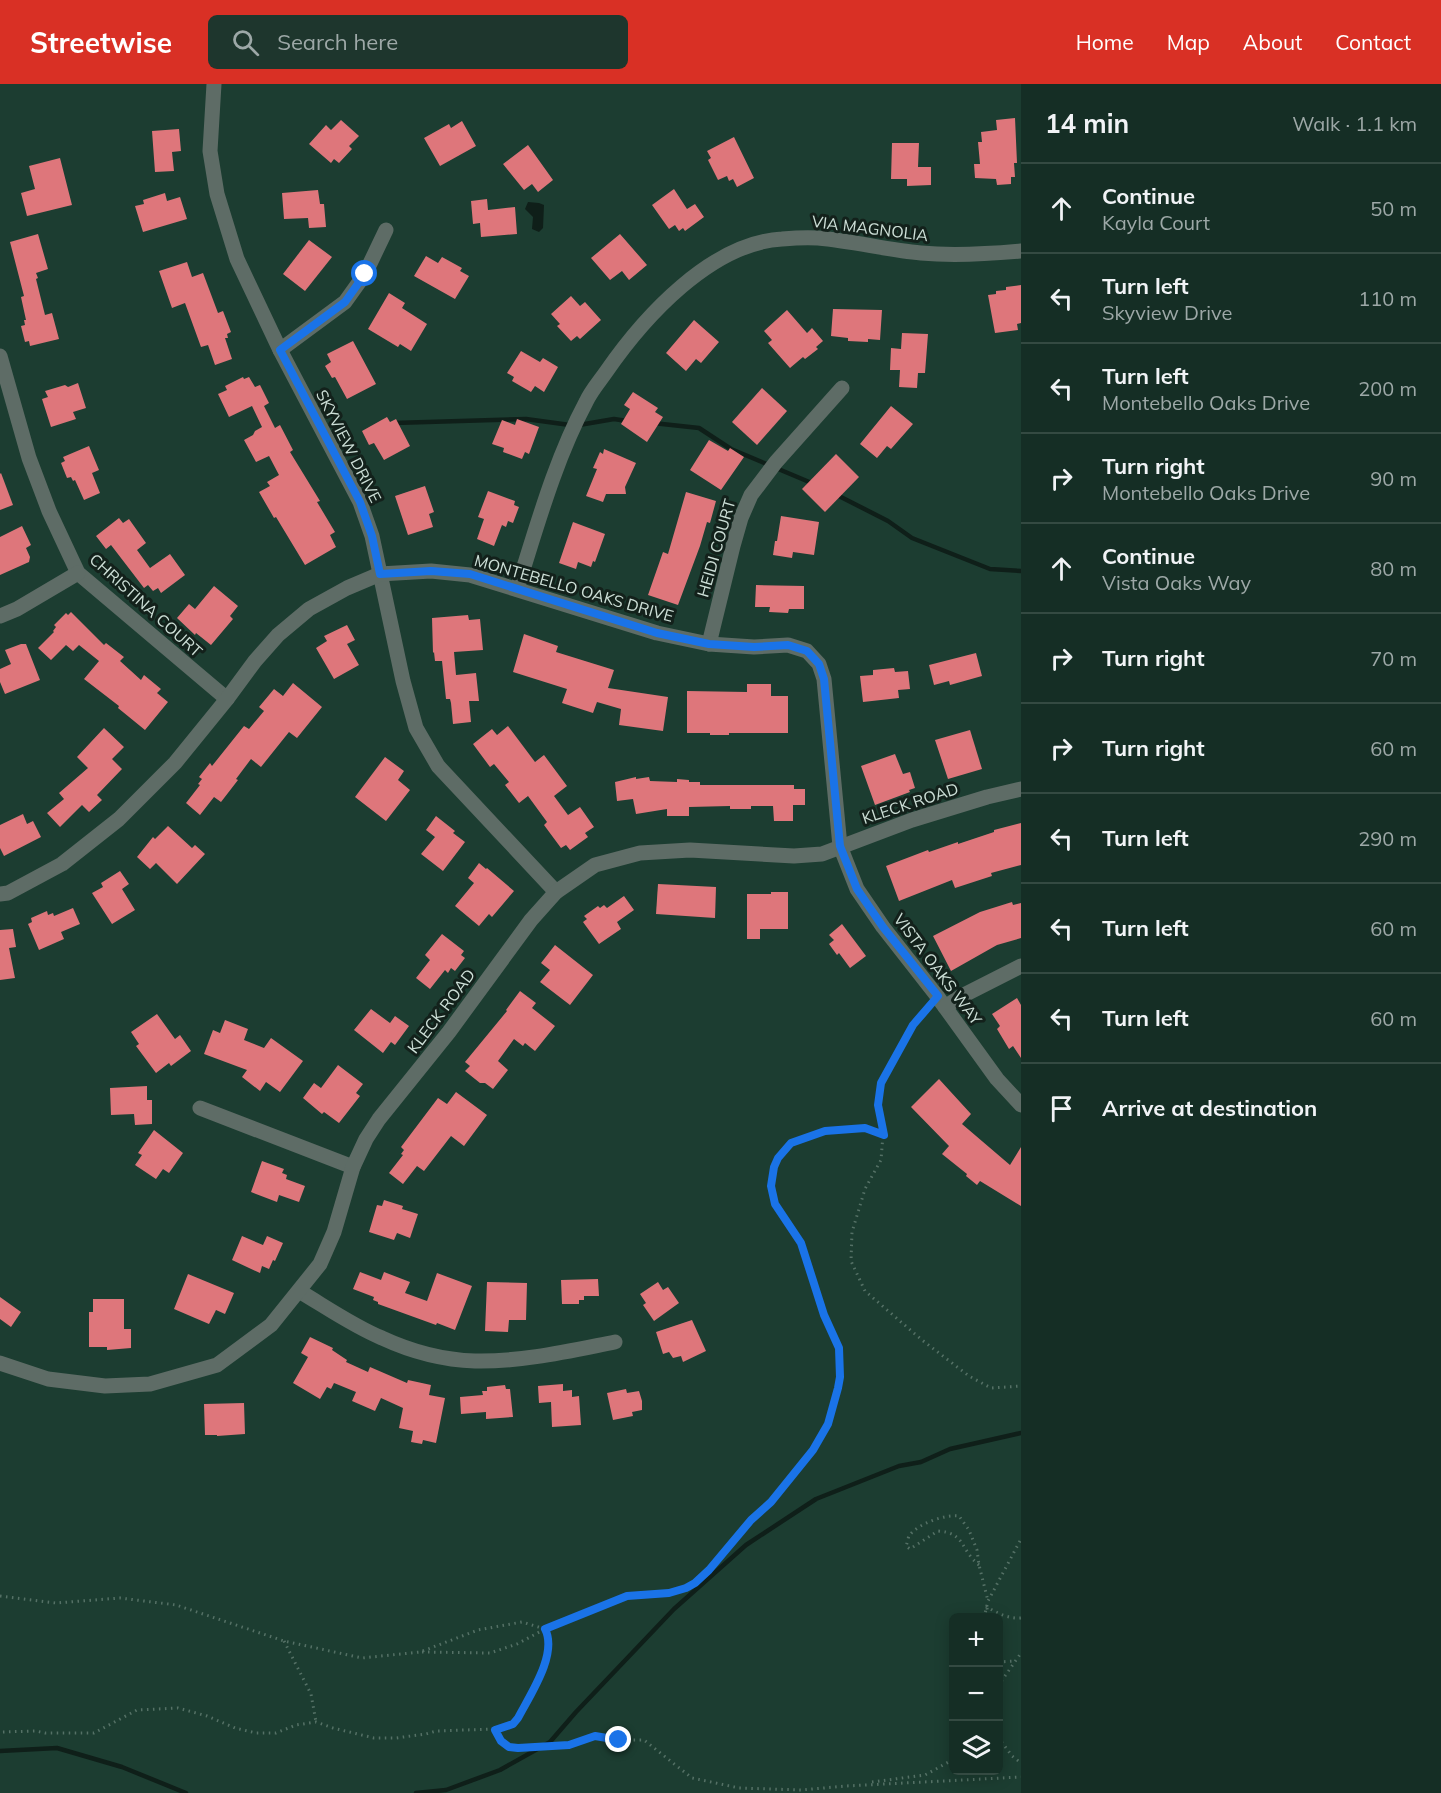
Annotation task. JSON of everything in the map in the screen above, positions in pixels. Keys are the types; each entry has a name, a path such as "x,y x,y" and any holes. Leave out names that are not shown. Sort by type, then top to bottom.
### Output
{"street":[{"name":"SKYVIEW DRIVE","path":"214,84 210,151 217,194 237,259 280,350 360,502 372,536 403,681 416,728 438,766 556,892"},
{"path":"280,350 345,302 365,274 386,230"},
{"name":"VIA MAGNOLIA","path":"517,589 551,484 586,400 621,350 652,315 689,279 717,261 749,245 778,239 816,238 920,253 960,255 1021,251"},
{"name":"CHRISTINA COURT","path":"0,356 29,458 49,511 78,573 226,699"},
{"name":"HEIDI COURT","path":"709,644 733,546 751,495 776,462 842,388"},
{"name":"MONTEBELLO OAKS DRIVE","path":"0,894 8,893 62,864 119,819 175,763 278,635 309,609 347,588 380,574 431,571 470,574 657,633 709,644 754,647 788,645 807,651 819,664 824,679 840,846"},
{"path":"0,616 17,609 78,573"},
{"name":"KLECK ROAD","path":"0,1363 48,1379 105,1386 150,1384 217,1365 271,1325 320,1263 334,1232 353,1167 366,1139 379,1119 449,1032 531,920 556,892 595,865 640,853 690,850 794,856 822,854 912,820 1021,789"},
{"name":"VISTA OAKS WAY","path":"840,846 857,889 883,927 997,1079 1021,1105"},
{"path":"941,1002 969,992 1021,966"},
{"path":"200,1108 353,1167"},
{"path":"299,1291 351,1323 382,1338 428,1354 474,1361 531,1358 615,1342"}],"path":[{"path":"941,1002 913,1025 881,1083 878,1105 884,1135 881,1160 865,1188 852,1232 851,1261 865,1291 922,1340 969,1376 991,1388 1021,1386"},
{"path":"0,1596 56,1603 120,1598 176,1605 284,1641 362,1658 420,1652 490,1653 517,1644 545,1629 627,1596 669,1593 686,1588 709,1570 751,1520 771,1502 813,1450 828,1424 838,1388 839,1348 824,1315 801,1243 775,1204 771,1186 774,1167 778,1158 791,1143 825,1131 865,1128 884,1135"},
{"path":"979,1565 969,1558 961,1540 954,1533 939,1531 910,1549 906,1546 908,1537 919,1528 940,1517 959,1516 969,1530 977,1550 988,1601"},
{"path":"985,1613 988,1601 1021,1539"},
{"path":"986,1606 988,1613"},
{"path":"986,1606 996,1613 1021,1618"},
{"path":"0,1732 94,1733 137,1710 178,1708 256,1733 276,1733 296,1725 316,1722 374,1738 396,1738 436,1731 495,1730 513,1724 518,1718 547,1661 548,1635 545,1629 522,1622 478,1630 420,1652"},
{"path":"284,1641 311,1694 316,1722"},
{"path":"1003,1680 1021,1653"},
{"path":"1003,1662 1016,1661"},
{"path":"495,1730 501,1741 509,1747 518,1748 569,1745 595,1736 619,1740 644,1740 692,1778 739,1788 801,1790 846,1785 926,1775 949,1762"},
{"path":"1003,1743 1012,1756 1021,1763"},
{"path":"846,1785 1021,1777"}],"shaded area":[{"path":"528,202 544,205 543,228 539,232 532,229 533,217 525,209"}],"building":[{"path":"1015,118 1017,163 1014,163 1015,177 1011,177 1011,184 997,185 996,179 975,178 974,164 980,164 978,142 982,142 981,132 997,130 996,120"},
{"path":"341,120 359,136 349,146 352,149 339,163 334,159 331,163 309,144 326,125 331,130"},
{"path":"462,121 476,146 440,166 424,138 449,124 451,128"},
{"path":"179,129 181,151 172,152 174,171 155,172 152,131"},
{"path":"734,137 754,178 737,187 733,179 729,181 727,176 718,180 708,160 711,158 707,151"},
{"path":"892,143 919,143 918,167 931,167 931,185 907,186 907,179 891,179"},
{"path":"528,145 553,180 538,192 532,184 524,190 503,164"},
{"path":"60,158 72,205 27,216 21,193 35,189 29,166"},
{"path":"674,189 687,209 695,204 704,217 685,231 683,228 679,231 675,225 669,229 652,205"},
{"path":"318,190 320,204 324,204 326,227 309,228 308,218 284,219 282,193"},
{"path":"165,193 167,201 180,197 187,219 143,232 135,206 144,204 143,200"},
{"path":"487,199 488,210 515,207 517,234 481,237 480,223 473,224 471,201"},
{"path":"38,234 48,269 36,273 38,278 36,279 45,315 52,313 59,339 30,346 29,341 25,342 21,326 25,325 24,320 26,320 21,297 24,296 10,242"},
{"path":"620,234 647,265 629,280 622,271 610,280 591,258"},
{"path":"309,240 332,257 305,291 283,274"},
{"path":"426,256 438,263 442,257 462,268 460,271 469,276 455,299 414,276"},
{"path":"187,262 192,277 203,273 218,313 223,311 231,332 227,334 228,338 225,338 232,359 215,365 208,345 201,347 185,303 172,308 159,271"},
{"path":"1021,285 1021,323 1017,324 1018,330 995,333 988,295 1006,290 1006,287"},
{"path":"389,293 405,303 402,308 427,324 411,351 400,344 398,347 368,329"},
{"path":"571,296 580,306 585,302 601,320 580,339 577,336 571,341 557,326 560,324 551,314"},
{"path":"833,309 882,310 880,340 848,341 848,338 831,336"},
{"path":"787,310 807,333 812,328 823,341 816,347 818,349 805,359 803,357 790,368 768,343 772,340 764,331"},
{"path":"694,320 719,342 701,363 696,359 686,371 666,353"},
{"path":"902,333 928,334 925,373 918,373 917,388 899,387 900,370 890,370 891,348 901,349"},
{"path":"353,341 376,384 347,399 335,377 332,378 325,366 331,362 327,354"},
{"path":"521,351 540,362 543,358 558,367 544,392 535,386 531,392 512,381 514,377 507,373"},
{"path":"243,377 244,379 249,377 255,387 260,385 269,403 264,406 275,428 280,425 293,450 290,452 320,501 317,502 335,532 330,535 336,547 305,565 259,492 270,486 267,482 279,475 269,456 256,462 244,440 262,427 252,406 229,417 218,394 227,390 225,386"},
{"path":"78,383 86,408 73,412 76,419 51,427 42,399 48,397 45,391"},
{"path":"762,388 787,411 757,445 732,422"},
{"path":"633,392 658,408 655,412 663,417 647,442 621,424 630,409 624,405"},
{"path":"891,406 913,424 891,449 887,446 877,458 860,444"},
{"path":"387,417 390,422 396,419 410,446 384,460 374,443 369,445 362,431"},
{"path":"517,419 539,427 529,454 525,452 522,459 503,452 504,448 492,444 502,420 515,425"},
{"path":"709,440 728,451 730,448 744,457 721,490 690,470"},
{"path":"89,446 99,470 92,473 100,493 84,500 75,480 73,481 71,477 67,478 61,463 65,461 63,457"},
{"path":"604,449 636,463 625,487 626,494 606,494 603,502 586,496 597,469 593,468 600,452 603,454"},
{"path":"836,454 859,477 825,512 802,489"},
{"path":"0,474 13,505 0,510"},
{"path":"425,486 434,512 429,514 433,527 408,535 395,496"},
{"path":"488,491 515,501 514,505 519,507 513,523 508,521 506,527 502,525 494,546 477,539 484,519 478,517"},
{"path":"686,492 716,501 710,523 707,522 678,605 648,595 663,552 668,554"},
{"path":"781,516 819,522 814,555 793,552 792,558 773,555"},
{"path":"119,518 123,523 129,519 146,543 137,550 150,568 170,554 185,575 161,593 158,588 153,591 148,585 144,588 111,545 106,549 96,536"},
{"path":"573,522 605,534 591,567 578,562 576,569 559,563"},
{"path":"22,526 31,545 26,548 30,557 29,562 0,575 0,537"},
{"path":"756,585 804,586 804,609 789,609 788,613 769,612 770,607 755,607"},
{"path":"214,586 238,606 230,616 233,619 211,645 196,633 195,635 177,618 189,604 195,609"},
{"path":"71,612 104,645 106,643 124,657 120,661 141,680 144,675 161,689 157,693 168,702 145,730 84,679 99,661 79,645 73,651 66,645 51,660 38,648 54,632 56,627 54,625 66,613 68,615"},
{"path":"468,615 469,620 480,619 483,650 454,652 456,675 476,673 479,701 469,701 471,722 453,724 450,699 446,699 442,661 435,661 433,653 432,618"},
{"path":"347,625 355,640 347,644 359,665 334,679 316,648 327,641 324,636"},
{"path":"524,634 558,646 556,652 614,670 608,688 668,697 663,731 619,725 621,709 597,702 593,713 562,703 567,689 513,672"},
{"path":"26,644 40,680 5,694 0,682 0,669 11,664 5,650"},
{"path":"976,653 982,676 950,685 949,681 934,685 929,665"},
{"path":"894,668 895,672 908,671 910,689 898,690 899,698 863,702 860,676 873,675 873,670"},
{"path":"293,683 322,707 297,738 289,732 261,767 251,759 221,802 214,797 200,815 186,803 200,785 198,784 202,779 199,777 210,763 212,766 244,726 249,729 264,711 259,707 274,689 283,696"},
{"path":"747,684 771,684 771,696 788,696 788,733 710,735 710,733 687,733 687,691 747,692"},
{"path":"508,726 535,762 544,755 567,786 554,796 568,815 580,807 594,827 585,833 588,837 570,850 566,845 561,848 544,825 547,822 528,796 519,803 505,785 509,782 494,764 490,767 473,744 492,729 497,735"},
{"path":"104,728 124,747 112,759 122,769 97,795 102,800 89,812 82,805 60,827 47,813 64,799 59,793 88,768 77,757"},
{"path":"970,730 982,769 948,779 935,740"},
{"path":"895,754 903,774 910,772 915,788 875,805 861,766"},
{"path":"385,757 404,771 398,780 410,790 386,821 355,797"},
{"path":"636,777 636,779 649,777 650,781 689,780 689,782 700,782 700,785 794,785 794,789 805,789 805,805 793,805 793,821 774,821 773,806 751,806 751,809 730,809 730,806 689,807 689,816 667,816 667,809 636,814 633,799 617,801 615,782"},
{"path":"23,814 27,824 33,821 41,837 4,856 0,848 0,825"},
{"path":"436,816 465,842 443,871 421,854 435,837 426,830"},
{"path":"1021,823 1021,865 991,873 992,876 955,888 952,880 899,901 886,866 928,850 929,852 958,842 958,844 994,832 994,830"},
{"path":"168,826 192,848 195,845 205,854 177,884 156,863 150,869 137,857 153,837 155,839"},
{"path":"479,863 514,891 492,917 489,914 479,926 455,906 474,883 468,878"},
{"path":"120,871 129,884 122,889 135,910 112,924 92,893 103,887 101,883"},
{"path":"658,884 716,887 715,918 656,914"},
{"path":"771,892 788,892 788,929 760,929 760,939 747,939 747,894 771,894"},
{"path":"624,896 634,910 617,922 621,929 599,944 583,922 587,919 584,916 598,906 600,908 604,905 607,908"},
{"path":"1012,902 1013,905 1021,903 1021,938 997,945 951,971 933,936 980,912"},
{"path":"73,908 80,924 61,932 64,939 39,950 28,924 32,922 31,918 47,911 48,915 53,913 54,916"},
{"path":"842,924 866,956 850,968 829,944 834,940 829,935"},
{"path":"13,929 16,947 9,948 15,978 0,980 0,930"},
{"path":"442,934 464,951 461,955 465,958 455,971 451,968 448,973 445,970 430,989 416,978 430,960 425,955"},
{"path":"555,945 593,975 570,1005 540,982 550,970 541,963"},
{"path":"520,991 536,1003 532,1008 555,1026 535,1051 525,1043 523,1046 514,1039 498,1061 508,1070 493,1089 485,1083 480,1083 465,1071 470,1066 465,1062 507,1011"},
{"path":"1017,998 1021,1005 1021,1058 1013,1046 1009,1049 997,1029 1000,1026 992,1014"},
{"path":"371,1009 390,1023 395,1016 409,1026 395,1045 391,1042 383,1053 354,1030"},
{"path":"157,1014 175,1039 180,1035 191,1051 171,1066 169,1063 156,1073 136,1046 139,1044 131,1032"},
{"path":"225,1020 248,1029 244,1040 264,1048 271,1038 303,1061 280,1092 266,1082 260,1091 242,1077 247,1070 204,1054 213,1030 220,1033"},
{"path":"338,1065 363,1084 356,1093 360,1096 339,1123 324,1112 322,1114 303,1098 314,1083 321,1088"},
{"path":"939,1079 971,1114 962,1124 1010,1165 1021,1147 1021,1206 980,1181 977,1185 966,1176 967,1174 942,1154 949,1146 911,1107"},
{"path":"147,1086 147,1100 152,1100 152,1124 135,1125 134,1114 111,1115 110,1088"},
{"path":"456,1092 487,1115 464,1146 451,1136 424,1171 417,1166 403,1184 389,1173 403,1155 401,1154 404,1150 401,1147 438,1098 447,1104"},
{"path":"154,1130 183,1153 169,1173 163,1169 156,1179 135,1165 142,1155 138,1153"},
{"path":"262,1161 284,1169 282,1173 287,1175 286,1179 305,1186 299,1202 279,1195 277,1202 251,1192"},
{"path":"384,1200 418,1214 410,1238 397,1233 394,1240 369,1232 377,1205 382,1206"},
{"path":"242,1236 263,1245 267,1236 283,1243 269,1269 262,1266 260,1273 232,1260"},
{"path":"360,1272 381,1280 384,1272 410,1282 405,1293 427,1301 437,1273 472,1286 455,1330 378,1304 373,1300 374,1297 353,1289"},
{"path":"188,1274 234,1293 225,1314 216,1310 209,1324 174,1309"},
{"path":"598,1279 599,1296 584,1296 584,1300 579,1300 579,1304 562,1304 561,1280"},
{"path":"487,1282 527,1283 526,1320 509,1320 508,1332 485,1331"},
{"path":"658,1282 663,1290 668,1287 679,1303 654,1321 643,1305 646,1303 640,1294"},
{"path":"0,1297 21,1312 11,1327 0,1319"},
{"path":"93,1299 124,1299 124,1329 131,1329 131,1348 107,1350 107,1347 89,1347 89,1312 93,1312"},
{"path":"692,1320 706,1351 683,1362 681,1356 673,1358 669,1352 663,1354 656,1332"},
{"path":"310,1337 333,1348 332,1350 347,1360 346,1362 368,1372 370,1367 407,1383 408,1380 431,1385 429,1395 445,1398 436,1443 423,1440 422,1444 411,1442 413,1431 399,1428 403,1408 381,1398 375,1411 352,1401 356,1392 334,1383 331,1389 327,1387 320,1399 293,1383 308,1357 301,1353"},
{"path":"563,1384 563,1391 572,1390 572,1397 579,1396 581,1425 552,1427 551,1402 539,1403 538,1386"},
{"path":"505,1385 506,1389 510,1389 513,1417 486,1419 486,1412 461,1414 460,1397 483,1395 482,1391 487,1391 487,1387"},
{"path":"626,1389 627,1393 639,1391 642,1410 632,1412 633,1416 613,1420 607,1393"},
{"path":"244,1403 245,1434 205,1435 204,1404"}],"waterway":[{"path":"394,423 526,419 570,425"},
{"path":"579,425 614,419 627,421"},
{"path":"653,423 699,428 731,449 814,484"},
{"path":"835,494 888,521 912,538 990,569 1021,571"},
{"path":"416,1793 446,1790 500,1770 550,1742 674,1609 746,1545 816,1499 899,1466 921,1462 950,1449 1021,1433"},
{"path":"0,1751 57,1748 122,1767 186,1793"}],"route":[{"path":"365,274 345,302 280,350 360,502 372,536 380,574 431,571 470,574 657,633 709,644 754,647 788,645 807,651 819,664 824,679 840,846 857,889 883,927 938,996 913,1025 881,1083 878,1105 884,1135 865,1128 825,1131 791,1143 778,1158 774,1167 771,1186 775,1204 801,1243 824,1315 839,1348 838,1388 828,1424 813,1450 771,1502 751,1520 709,1570 695,1583 669,1593 627,1596 545,1629 548,1635 547,1661 518,1718 513,1724 495,1730 501,1741 509,1747 518,1748 569,1745 595,1736 619,1740"}]}
